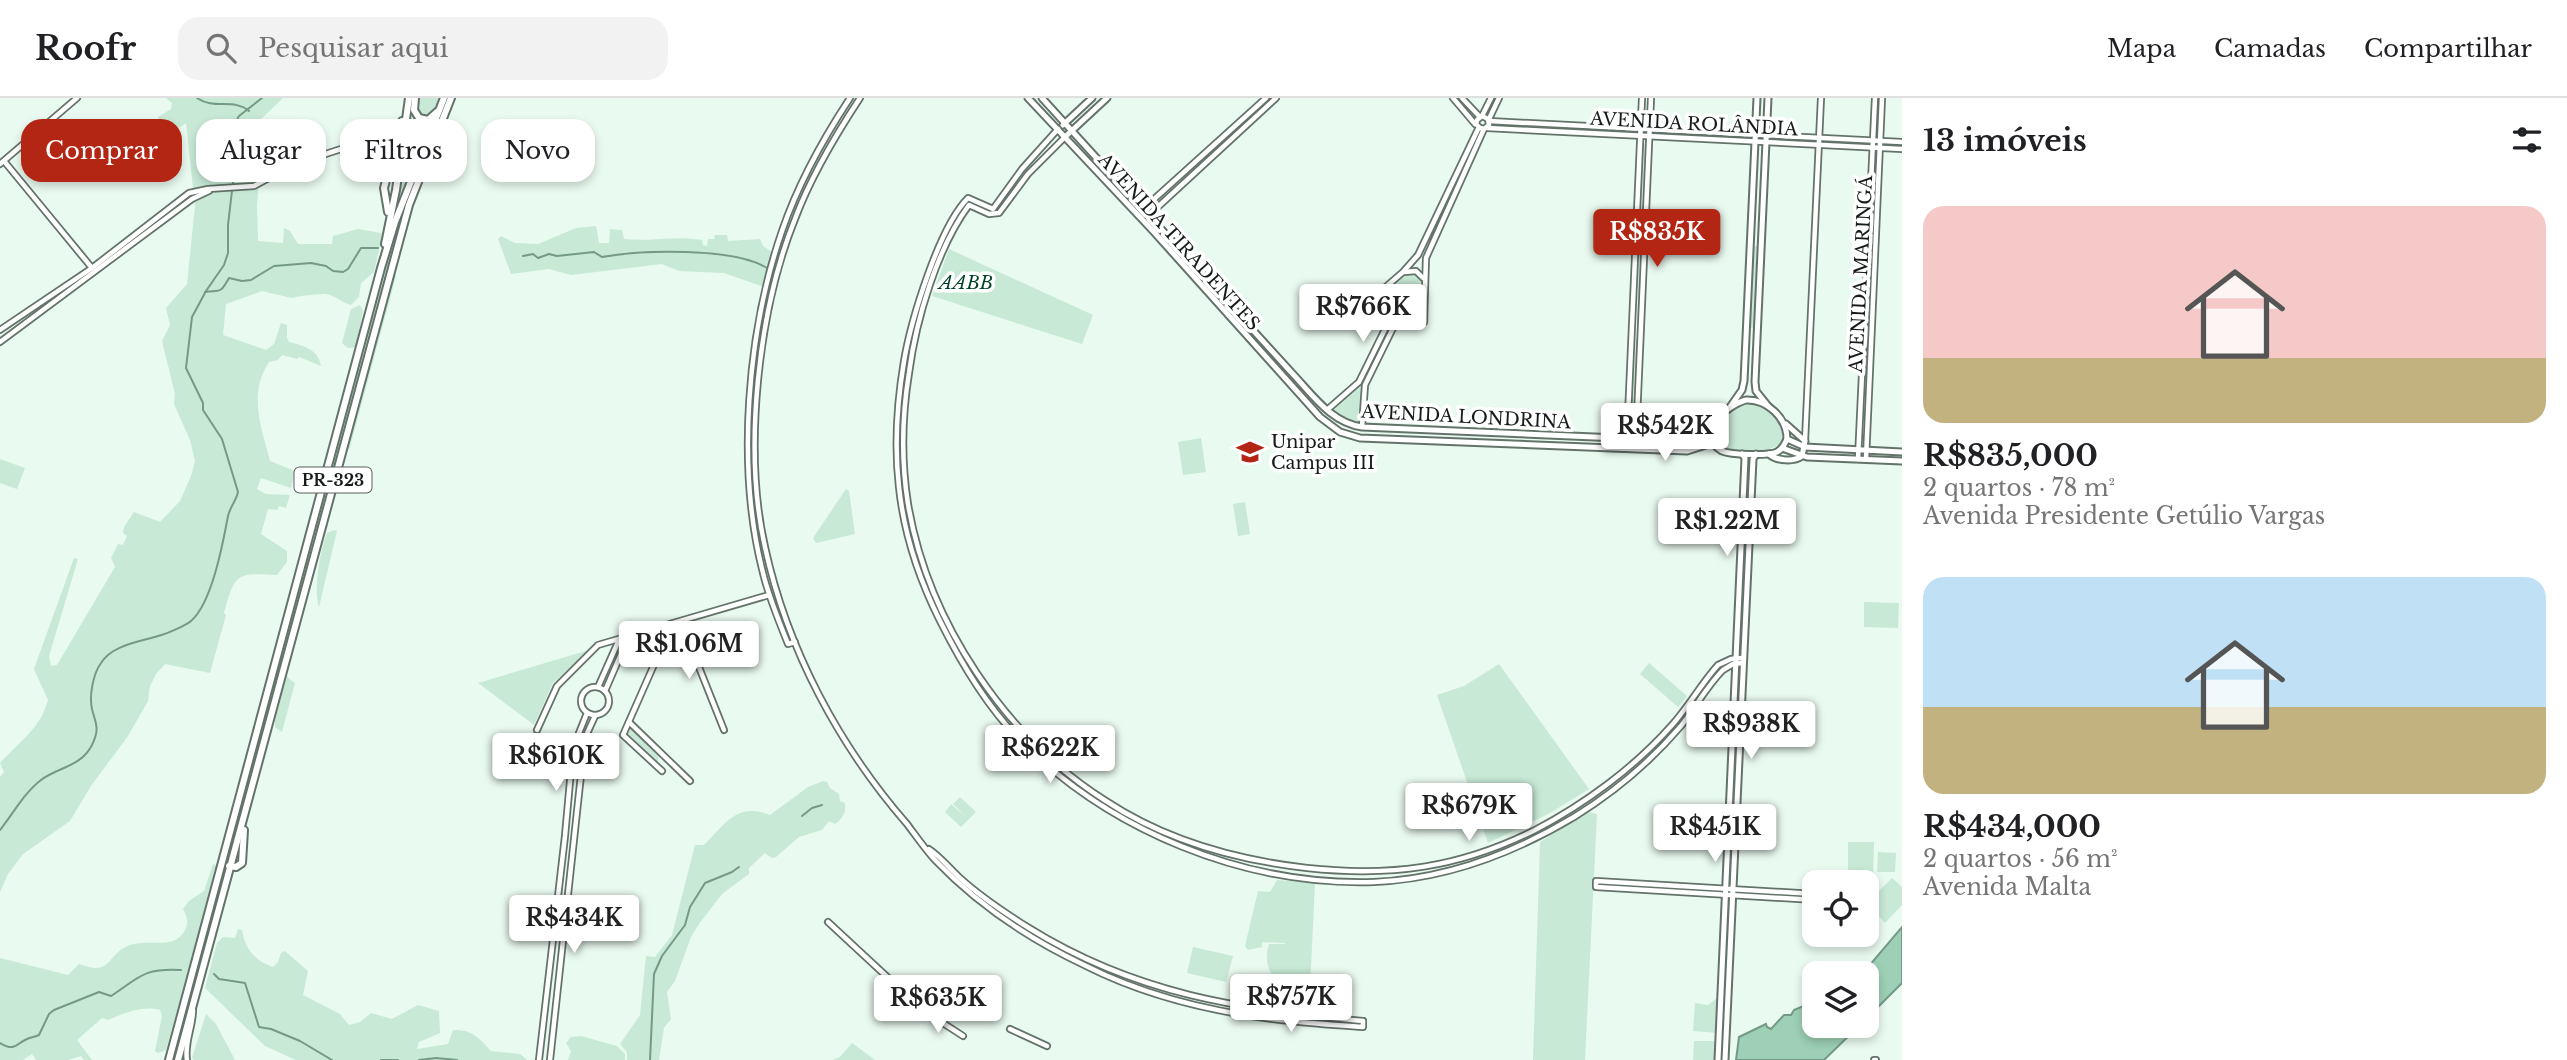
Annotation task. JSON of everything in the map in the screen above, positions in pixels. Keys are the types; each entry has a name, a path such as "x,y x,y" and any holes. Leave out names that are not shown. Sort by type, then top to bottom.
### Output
{"highway":[{"path":"415,98 416,115 428,120 436,115 444,98"},
{"name":"PR-323","path":"444,98 395,222 381,268 235,819 227,866 238,867 243,863 243,837 257,770 409,205 451,98"},
{"path":"381,268 396,190 408,101"},
{"path":"402,119 408,101"},
{"path":"386,182 387,228"},
{"path":"178,1060 227,866"},
{"path":"169,1060 227,866"}],"main road":[{"name":"AVENIDA TIRADENTES","path":"1028,98 1137,214 1282,376 1326,423 1340,432"},
{"name":"AVENIDA TIRADENTES","path":"1042,98 1327,410 1343,423"},
{"path":"1058,130 1092,98"},
{"path":"1065,137 1107,98"},
{"path":"1757,98 1744,385 1730,407 1714,422 1712,434 1715,442 1726,452 1769,454 1782,448 1787,439 1783,421"},
{"path":"1768,98 1755,382 1756,391 1768,406 1805,444"},
{"path":"1073,115 1074,121 1080,123"},
{"path":"1730,407 1750,400 1768,406"},
{"name":"AVENIDA LONDRINA","path":"1343,423 1391,429 1636,440 1688,441 1712,434"},
{"path":"1360,438 1362,427"},
{"path":"1390,439 1391,429"},
{"name":"AVENIDA LONDRINA","path":"1340,432 1360,438 1604,449 1688,451 1715,442"},
{"path":"1604,449 1612,439"},
{"path":"1787,439 1805,444 1902,452"},
{"path":"1631,449 1636,440"},
{"path":"1802,456 1805,444"},
{"path":"1782,448 1802,456 1902,461"},
{"path":"1725,1060 1745,458 1742,454"},
{"path":"1739,660 1753,458 1756,454"},
{"path":"1769,454 1786,459 1802,456"},
{"path":"1743,488 1751,488"},
{"path":"1740,557 1748,557"},
{"path":"1718,1060 1729,892"}],"street":[{"path":"77,98 2,162 92,268"},
{"path":"795,642 788,644 769,595 758,548 751,489 749,402 762,304 785,222 815,156 850,98"},
{"path":"860,98 813,177 789,234 771,306 759,372 755,428 759,514 768,561 795,642 834,723 858,763 931,856 1011,923 1104,975 1196,1005 1249,1015 1363,1027 1363,1021 1237,1007 1107,969 1054,946"},
{"path":"1137,214 1266,98"},
{"path":"1143,221 1276,98"},
{"path":"1452,98 1481,128"},
{"path":"1462,98 1481,117 1489,121"},
{"path":"1481,128 1476,122 1491,98"},
{"path":"1481,128 1426,258 1424,322 1397,320 1373,298 1418,255 1481,128 1489,121 1499,98"},
{"path":"1627,439 1642,98"},
{"path":"1636,440 1651,98"},
{"path":"1805,444 1821,98"},
{"name":"AVENIDA MARINGÁ","path":"1858,459 1875,98"},
{"name":"AVENIDA MARINGÁ","path":"1866,459 1882,98"},
{"name":"AVENIDA ROLÂNDIA","path":"1489,121 1641,133"},
{"name":"AVENIDA ROLÂNDIA","path":"1481,128 1873,144 1902,142"},
{"path":"1058,130 1022,169 993,209 968,198 956,214 940,246 916,309 907,345 897,410 899,487 905,528 921,583 974,684 1016,736 1042,762 1103,808 1177,844 1231,863 1288,875 1351,881 1385,881 1420,876 1479,862 1530,841 1570,819 1626,779 1653,755 1681,725 1720,673 1739,660"},
{"path":"1065,137 1028,174 999,213 989,214 969,205 946,248 922,310 913,345 904,410 905,483 913,526 928,579 955,633 993,695 1048,756 1075,780 1107,802 1153,826 1221,852 1282,865 1351,873 1408,870 1473,855 1534,831 1566,812 1648,749 1679,717 1722,662 1739,660"},
{"name":"AVENIDA ROLÂNDIA","path":"1880,144 1902,149"},
{"path":"0,330 92,268 189,193 259,184 295,164 340,149"},
{"path":"0,342 192,199 217,188"},
{"path":"1418,255 1426,258"},
{"path":"1403,272 1416,271 1424,278"},
{"path":"1327,410 1359,382 1391,317"},
{"path":"1362,427 1365,385 1397,320"},
{"path":"1359,382 1365,385"},
{"path":"1862,382 1870,382"},
{"path":"1628,427 1637,427"},
{"path":"537,730 557,686 598,645 769,595"},
{"path":"681,622 724,730"},
{"path":"662,771 623,735 672,624"},
{"path":"605,691 629,637"},
{"path":"598,687 619,639"},
{"path":"550,1060 585,738 595,716 607,708 609,699 605,691 598,687 589,688 581,697 581,706 587,713 595,716"},
{"path":"539,1060 573,748 587,713"},
{"path":"629,722 690,780"},
{"path":"1042,762 1048,756"},
{"path":"1103,808 1107,802"},
{"path":"1566,812 1570,819"},
{"path":"1802,894 1729,892 1596,887 1596,881 1729,892 1802,899"},
{"path":"828,922 911,999"},
{"path":"1167,996 1169,989"},
{"path":"187,1060 185,1050 193,1023 193,1009"},
{"path":"926,1012 963,1036"},
{"path":"1010,1029 1048,1046"}],"green space":[{"path":"166,98 283,98 261,119 196,119 196,182 259,182 258,241 283,243 284,228 290,231 298,244 332,244 333,236 358,229 381,233 382,237 374,272 361,283 359,297 351,305 328,294 292,298 262,291 226,304 223,335 266,350 274,344 281,323 287,325 289,342 314,352 321,366 299,357 297,359 282,355 278,360 269,362 259,386 258,410 270,461 295,471 291,488 261,478 257,489 266,494 290,495 286,508 279,506 277,510 268,509 261,534 287,551 287,562 277,575 246,575 235,582 224,613 226,615 210,673 165,664 156,674 150,686 148,701 128,736 91,786 70,821 23,854 8,874 0,892 0,777 4,772 0,763 40,719 48,700 34,669 74,558 78,559 49,656 51,666 57,665 115,567 111,558 118,544 123,545 127,536 123,533 124,527 134,512 160,522 180,501 195,461 190,440 174,404 175,394 162,341 170,325 166,308 187,284 195,206 186,123 182,126 182,119 158,117 171,109 172,103"},
{"path":"417,98 442,98 434,113 425,117 417,111"},
{"path":"447,98 449,98 441,119 438,119"},
{"path":"1646,143 1644,226 1641,227 1643,144"},
{"path":"399,182 409,182 392,225"},
{"path":"413,182 416,182 385,275 231,860 229,857 244,788 382,273"},
{"path":"596,226 599,243 609,243 610,229 622,230 624,239 692,239 702,240 703,245 707,246 708,239 714,239 715,235 727,235 728,241 760,239 763,246 773,253 764,287 724,273 679,271 662,264 571,275 549,269 511,274 498,239 501,236 515,243 538,244 576,228"},
{"path":"1642,240 1639,325 1637,326 1639,241"},
{"path":"1753,246 1757,246 1754,328 1749,328"},
{"name":"AABB","path":"949,249 1093,315 1082,344 932,296"},
{"path":"1414,272 1421,277 1420,314 1415,317 1394,315 1381,302 1380,297 1405,273"},
{"path":"394,274 396,276 347,452"},
{"path":"360,305 363,311 356,347 348,348 342,343 351,309"},
{"path":"1636,338 1639,340 1633,428 1630,427"},
{"path":"753,381 753,452 761,542 758,542 751,452"},
{"path":"1361,385 1359,424 1344,422 1332,411"},
{"path":"1744,402 1762,406 1777,418 1785,429 1784,438 1778,445 1756,452 1743,452 1723,447 1719,443 1715,436 1715,427 1724,414"},
{"path":"1201,438 1206,472 1183,475 1178,442"},
{"path":"0,459 25,468 17,489 0,483"},
{"path":"846,489 849,491 855,534 816,543 813,538"},
{"path":"1245,502 1250,534 1238,536 1233,504"},
{"path":"337,531 319,607 317,580 320,560 327,533"},
{"path":"1864,602 1899,603 1898,628 1864,627"},
{"path":"589,650 553,683 534,725 478,683"},
{"path":"1649,663 1687,696 1678,707 1640,674"},
{"path":"1499,664 1589,789 1552,812 1488,843 1437,695 1464,686"},
{"path":"286,676 295,683 282,732 275,727 275,720"},
{"path":"629,726 659,754 657,765 625,735"},
{"path":"823,781 839,794 840,801 845,803 842,817 835,824 829,821 822,830 799,837 776,857 772,858 765,853 749,868 749,874 722,894 691,937 675,981 667,992 671,1019 664,1028 659,1060 627,1060 627,1052 620,1044 640,1015 646,956 655,957 672,935 695,845 704,845 726,822 740,813 749,811 770,815 808,787"},
{"path":"960,797 976,812 961,827 945,812 951,804 967,818 953,804"},
{"path":"1588,812 1597,814 1585,1060 1533,1060 1540,842"},
{"path":"1848,842 1874,842 1873,870 1848,870"},
{"path":"1878,852 1896,853 1895,872 1877,870"},
{"path":"213,864 218,866 166,1050 158,1053 155,1051 162,1016 160,1010 147,1008 108,1020 102,1018 77,1040 92,1060 84,1060 81,1056 68,1060 36,1060 32,1054 23,1060 0,1060 0,958 68,975 79,964 98,968 104,966 130,945 175,940 181,936 187,924 183,909 189,901 204,891"},
{"path":"224,869 227,870 177,1060 171,1060"},
{"path":"1892,878 1902,887 1902,905 1885,923 1879,916 1879,891"},
{"path":"1277,880 1315,883 1309,1009 1281,1005 1281,995 1269,969 1267,954 1269,944 1285,943 1262,942 1262,947 1248,950 1245,946 1258,891 1270,892"},
{"path":"238,929 242,930 246,943 256,958 273,967 285,951 308,971 303,995 340,1014 349,1025 360,1022 371,1013 392,1019 418,1005 439,1011 440,1033 419,1042 417,1049 448,1044 453,1030 460,1030 475,1035 491,1051 520,1054 527,1060 296,1060 265,1046 205,988 217,943 223,937 235,938"},
{"path":"1193,947 1233,956 1226,982 1187,973"},
{"path":"1717,998 1717,1033 1693,1031 1695,1003 1708,1005"},
{"path":"206,1014 216,1024 235,1060 192,1058"},
{"path":"581,1036 617,1046 625,1054 625,1060 568,1060 571,1051 566,1043 571,1037"},
{"path":"1694,1041 1716,1041 1714,1060 1693,1060"},
{"path":"852,1043 875,1060 832,1060 840,1057"}],"shaded area":[{"path":"1902,927 1902,983 1879,1006 1879,961 1873,961"},
{"path":"1802,1007 1802,1038 1847,1038 1824,1060 1736,1060 1739,1037 1766,1024 1771,1029 1784,1015 1791,1015 1794,1010"}],"waterway":[{"path":"197,98 210,103 237,105 249,111"},
{"path":"0,830 35,785 82,758 92,745 97,730 91,704 92,685 98,668 106,657 119,648 166,634 188,623 198,612 211,587 229,513 238,492 222,439 203,410 203,403 186,368 192,317 224,265 228,253 233,182 227,173 223,144 239,116 262,98"},
{"path":"205,292 220,290 229,278 251,280 274,266 311,263 343,272 348,269 361,248 378,248"},
{"path":"523,256 533,254 538,258 549,254 557,256 594,252 602,257 662,252 710,253 752,261 767,268"},
{"path":"802,816 812,808 822,805"},
{"path":"650,1060 654,974 662,956 685,925 690,907 705,883 739,867"},
{"path":"0,1043 12,1047 39,1035 49,1014 54,1010 99,992 111,996 150,972 181,970"},
{"path":"214,974 219,979 245,983 259,1027 300,1041 332,1060"},
{"path":"381,1060 398,1060"},
{"path":"419,1060 457,1060"}],"place":[{"name":"Unipar Campus III","path":"1250,452"}]}
